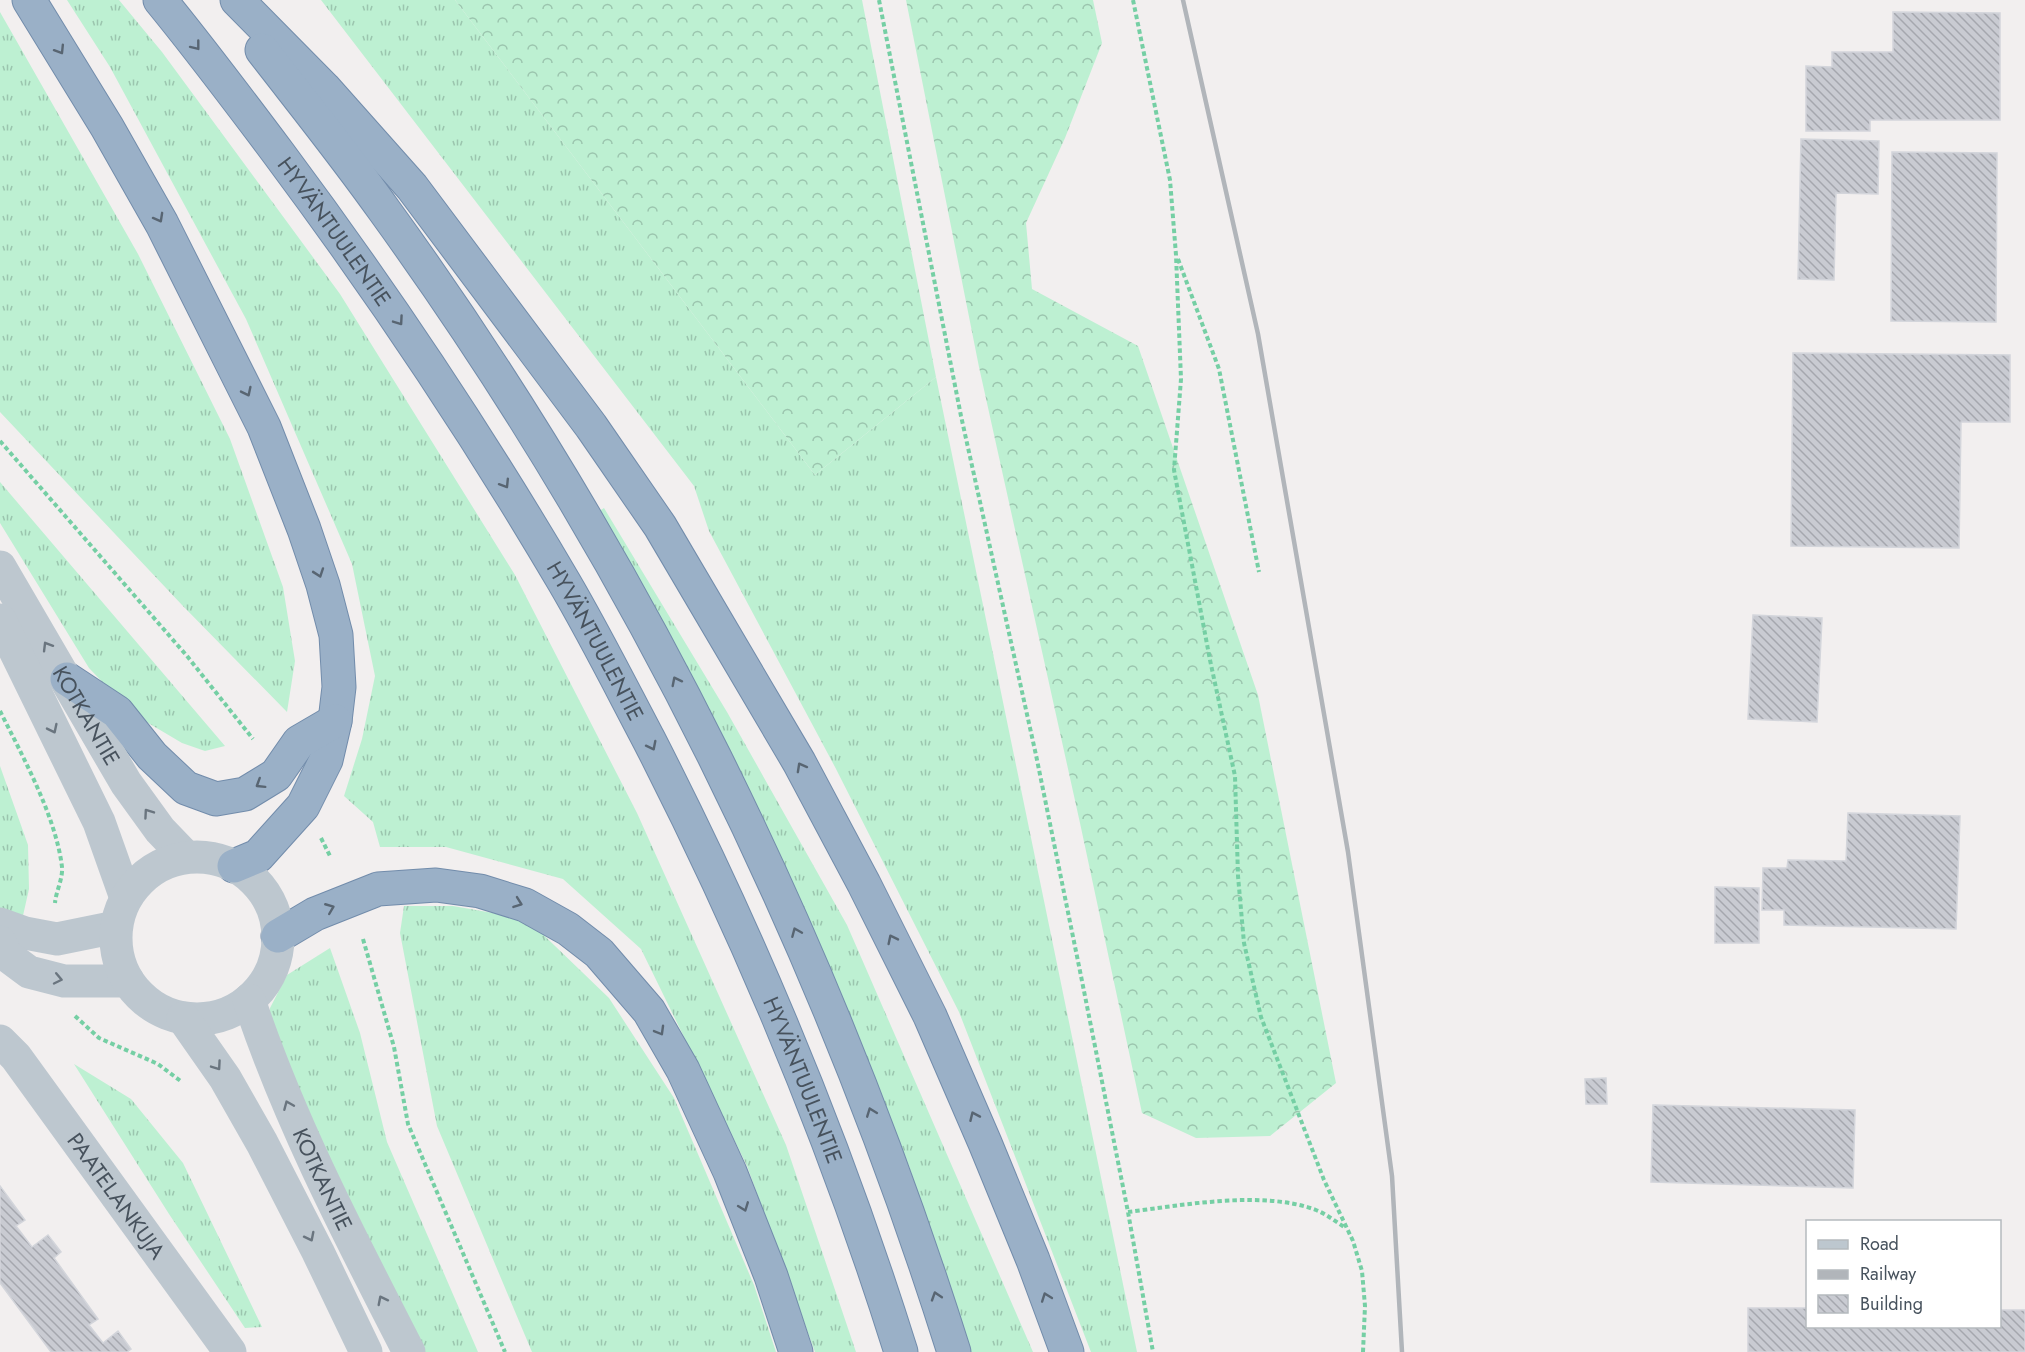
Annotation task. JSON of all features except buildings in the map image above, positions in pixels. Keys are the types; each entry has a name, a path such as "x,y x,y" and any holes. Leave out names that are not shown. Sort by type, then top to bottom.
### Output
{"highway":[{"path":"29,0 107,127 162,224 264,427 315,562 336,635 339,687 335,721 326,760 303,807 258,856 234,866"},
{"name":"HYVÄNTUULENTIE","path":"160,0 341,237 434,372 566,586 688,818 748,946 800,1067 847,1194 901,1352"},
{"path":"222,0 384,210 470,334 547,455 673,675 740,807 847,1050 895,1175 954,1352"},
{"path":"237,0 324,88 412,187 591,426 660,526 799,762 925,1006 1033,1260 1066,1352"},
{"path":"67,679 117,712 152,756 186,788 216,799 244,794 276,775 299,741 335,721"},
{"path":"278,936 315,914 378,889 436,885 480,891 525,905 568,929 599,953 649,1011 683,1070 730,1172 771,1276 796,1352"}],"street":[{"name":"KOTKANTIE","path":"0,567 126,783 160,830 186,857"},
{"name":"KOTKANTIE","path":"0,620 99,822 121,912"},
{"path":"186,857 211,857 234,866 252,878 266,894 275,914 278,936 275,959 266,982 249,1000 230,1012 207,1018 183,1018 162,1011 143,999 128,981 120,965 116,946 121,912 141,878 162,864 186,857"},
{"path":"0,924 25,933 57,939 121,912"},
{"path":"0,942 6,955 29,972 64,981 128,981"},
{"name":"KOTKANTIE","path":"249,1000 269,1059 297,1126 349,1235 409,1352"},
{"name":"KOTKANTIE","path":"183,1018 225,1078 262,1143 366,1352"},
{"name":"PAATELANKUJA","path":"0,1041 16,1057 230,1352"}],"path":[{"path":"879,0 961,416 1036,755 1128,1212 1153,1352"},
{"path":"1133,0 1170,180 1176,255 1181,378 1174,470 1210,660 1235,776 1238,876 1244,943 1261,1017 1345,1227 1353,1241 1362,1271 1365,1306 1363,1352"},
{"path":"1176,255 1219,369 1259,572"},
{"path":"0,441 187,656 253,739"},
{"path":"0,711 35,784 56,839 62,870 55,899 55,910"},
{"path":"319,834 331,858"},
{"path":"363,939 394,1047 408,1124 505,1352"},
{"path":"73,1013 77,1020 99,1038 158,1064 186,1086"},
{"path":"1128,1212 1196,1203 1257,1201 1288,1203 1317,1211 1345,1227"}],"green space":[{"path":"67,0 119,0 162,52 340,294 515,575 637,813 786,1145 856,1352 815,1352 747,1166 641,949 563,879 446,847 380,847 373,822 344,796 362,739 375,676 352,564 246,319 110,67"},
{"path":"321,0 455,0 815,475 936,377 1137,1352 1091,1352 959,1012 835,767 709,531 694,486"},
{"path":"455,0 862,0 936,377 815,475"},
{"path":"906,0 1093,0 1102,43 1065,138 1026,223 1032,289 1138,346 1258,695 1336,1083 1270,1136 1196,1138 1142,1113 979,367"},
{"path":"0,12 138,254 230,439 283,587 295,661 287,712 182,605 0,412"},
{"path":"0,482 225,746 205,751 182,743 133,714 89,668 0,523"},
{"path":"604,508 727,712 847,925 1033,1352 970,1352 909,1166 816,941 596,513"},
{"path":"0,766 28,845 29,889 22,920 0,915"},
{"path":"404,906 453,906 527,919 609,998 674,1098 754,1285 776,1352 532,1352 437,1126 400,933"},
{"path":"330,948 360,1033 387,1142 478,1352 417,1352 270,1029 270,1008 287,975"},
{"path":"74,1064 131,1099 183,1163 262,1327 245,1328 169,1214"}],"railway":[{"path":"1183,0 1258,334 1348,852 1392,1176 1402,1352"}]}
